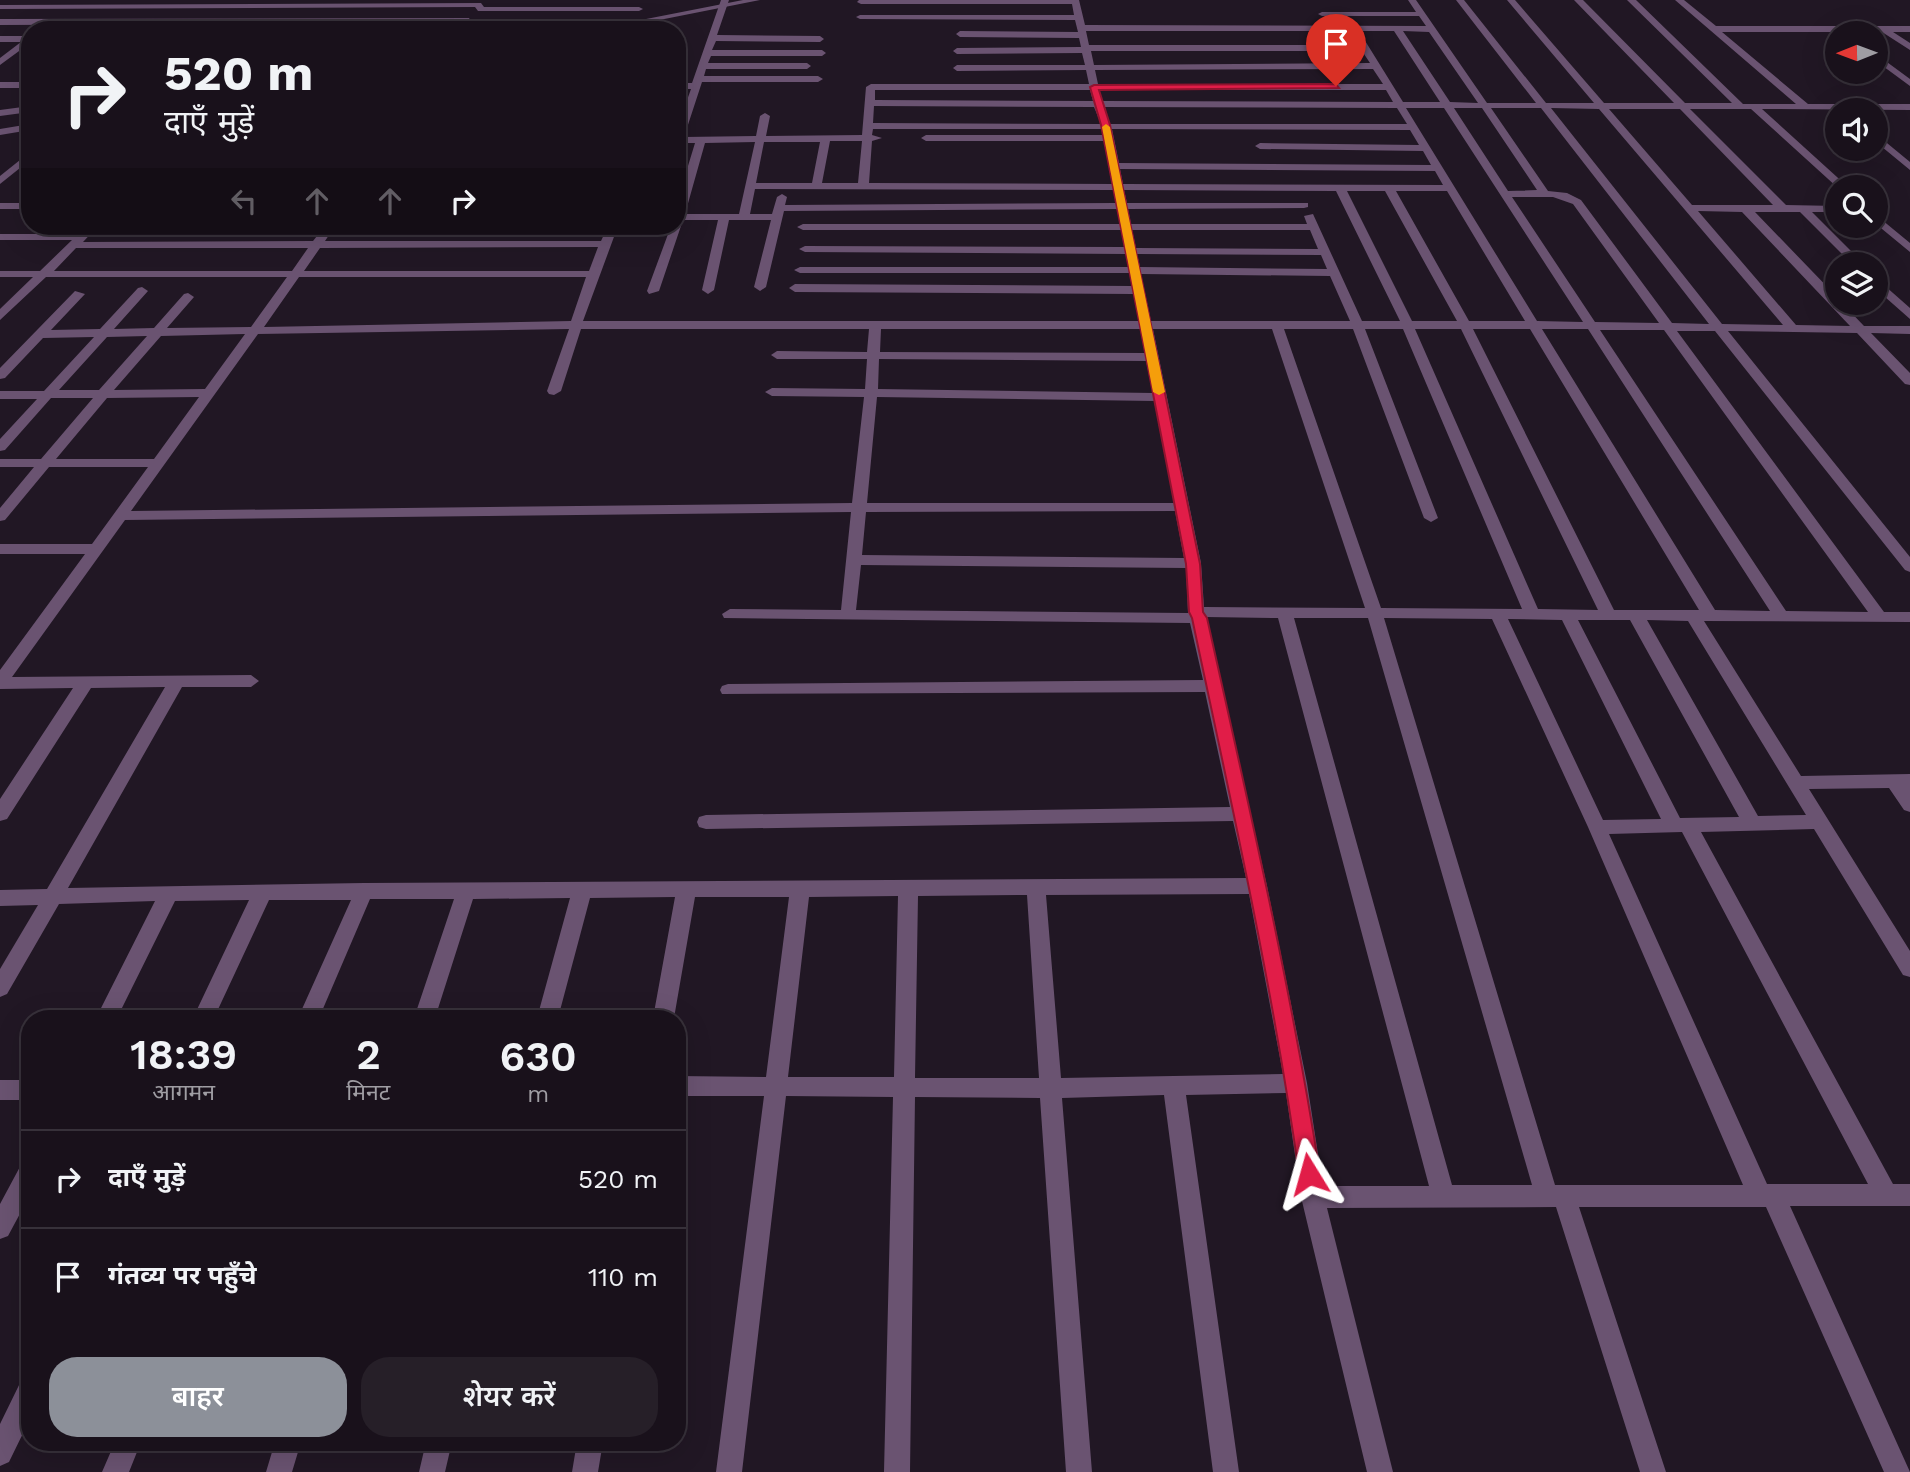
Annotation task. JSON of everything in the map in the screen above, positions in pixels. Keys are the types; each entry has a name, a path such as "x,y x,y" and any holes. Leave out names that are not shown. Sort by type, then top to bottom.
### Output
{"street":[{"path":"641,21 724,3 756,0"},
{"path":"1412,0 1546,195"},
{"path":"1460,0 1910,567"},
{"path":"1511,0 1792,328"},
{"path":"1578,0 1783,209"},
{"path":"1631,0 1741,107"},
{"path":"1679,0 1806,107"},
{"path":"1367,48 1082,31 859,22 861,1 1082,31 1377,66"},
{"path":"53,21 76,3"},
{"path":"0,7 76,3 642,4 633,21"},
{"path":"179,21 200,3"},
{"path":"686,116 724,3"},
{"path":"470,21 481,5"},
{"path":"1331,29 1320,10 1422,14"},
{"path":"268,21 315,21"},
{"path":"0,22 21,22"},
{"path":"1353,28 1390,87 1411,127 1535,325 1796,783 1910,969"},
{"path":"1396,29 1781,615"},
{"path":"960,34 1432,29"},
{"path":"1713,29 1825,31"},
{"path":"1888,29 1910,29"},
{"path":"957,51 1082,31"},
{"path":"957,68 1082,31"},
{"path":"1082,31 1096,96 1107,131 1182,507 1212,686 1242,814 1296,1083 1313,1197 1380,1472"},
{"path":"1888,32 1910,47"},
{"path":"713,38 820,39"},
{"path":"0,39 21,39"},
{"path":"3,58 21,45"},
{"path":"708,53 822,53"},
{"path":"703,66 807,66"},
{"path":"1888,66 1910,83"},
{"path":"686,84 818,79"},
{"path":"0,85 21,84"},
{"path":"863,187 871,87 1398,105 1825,108"},
{"path":"869,103 1390,87"},
{"path":"1754,107 1830,175"},
{"path":"1888,107 1910,107"},
{"path":"0,113 21,110"},
{"path":"744,216 765,116"},
{"path":"868,126 1107,131"},
{"path":"686,140 1411,127"},
{"path":"0,132 21,128"},
{"path":"816,187 827,138"},
{"path":"686,191 701,140"},
{"path":"1260,146 1424,148"},
{"path":"1888,148 1910,167"},
{"path":"0,181 21,163"},
{"path":"1114,166 1437,167"},
{"path":"751,186 863,187 1304,205"},
{"path":"760,287 785,187"},
{"path":"686,220 779,212 1296,188 1449,188"},
{"path":"1296,188 1358,326 1431,518"},
{"path":"1340,188 1408,326 1532,614"},
{"path":"1389,188 1466,326 1608,614"},
{"path":"1504,194 1568,197 1577,202 1879,616"},
{"path":"0,206 21,206"},
{"path":"1690,208 1825,209"},
{"path":"1746,209 1910,381"},
{"path":"1802,209 1846,252"},
{"path":"708,290 724,216"},
{"path":"803,228 1313,227"},
{"path":"1888,229 1910,248"},
{"path":"0,316 84,235"},
{"path":"0,683 156,463 324,235"},
{"path":"554,391 608,235"},
{"path":"653,291 672,235"},
{"path":"0,237 78,241 317,244 604,244"},
{"path":"805,249 1324,252"},
{"path":"800,270 1334,273"},
{"path":"0,274 593,274"},
{"path":"795,288 1138,290"},
{"path":"0,447 142,291"},
{"path":"0,375 79,293"},
{"path":"1888,294 1910,315"},
{"path":"0,517 188,297"},
{"path":"39,334 576,325 1535,325 1910,330"},
{"path":"848,615 871,393 875,326"},
{"path":"1278,326 1374,612 1424,788 1556,1196 1654,1472"},
{"path":"777,355 1152,358"},
{"path":"772,392 1160,397"},
{"path":"0,395 208,393"},
{"path":"0,463 156,463"},
{"path":"120,516 1182,507"},
{"path":"0,549 97,549"},
{"path":"853,560 1193,564"},
{"path":"730,614 1198,615 1374,612 1910,617"},
{"path":"1285,614 1444,1197"},
{"path":"1498,614 1766,1195 1898,1472"},
{"path":"1567,614 1886,1195"},
{"path":"1634,614 1752,823"},
{"path":"0,683 251,681"},
{"path":"0,814 86,682"},
{"path":"0,988 177,682"},
{"path":"727,690 1212,686"},
{"path":"1796,783 1902,781 1910,805"},
{"path":"706,822 1242,814"},
{"path":"1597,827 1820,822"},
{"path":"0,898 365,891 1257,886"},
{"path":"897,1472 908,888"},
{"path":"1036,888 1079,1472"},
{"path":"729,1472 800,889"},
{"path":"550,1010 582,890"},
{"path":"665,1010 686,890"},
{"path":"313,1010 365,891"},
{"path":"428,1010 466,891"},
{"path":"208,1010 263,892"},
{"path":"111,1010 169,893"},
{"path":"686,1086 905,1085 1050,1088 1296,1083"},
{"path":"1174,1085 1227,1472"},
{"path":"0,1090 21,1090"},
{"path":"0,1228 21,1188"},
{"path":"1313,1197 1910,1195"},
{"path":"0,1453 21,1409"},
{"path":"115,1472 124,1451"},
{"path":"279,1472 285,1451"},
{"path":"432,1472 437,1451"},
{"path":"585,1472 588,1451"}],"slow traffic":[{"path":"1106,127 1159,392"}],"route":[{"path":"1309,1174 1296,1083 1242,814 1196,612 1193,564 1106,125 1097,104 1094,87 1336,86"}]}
